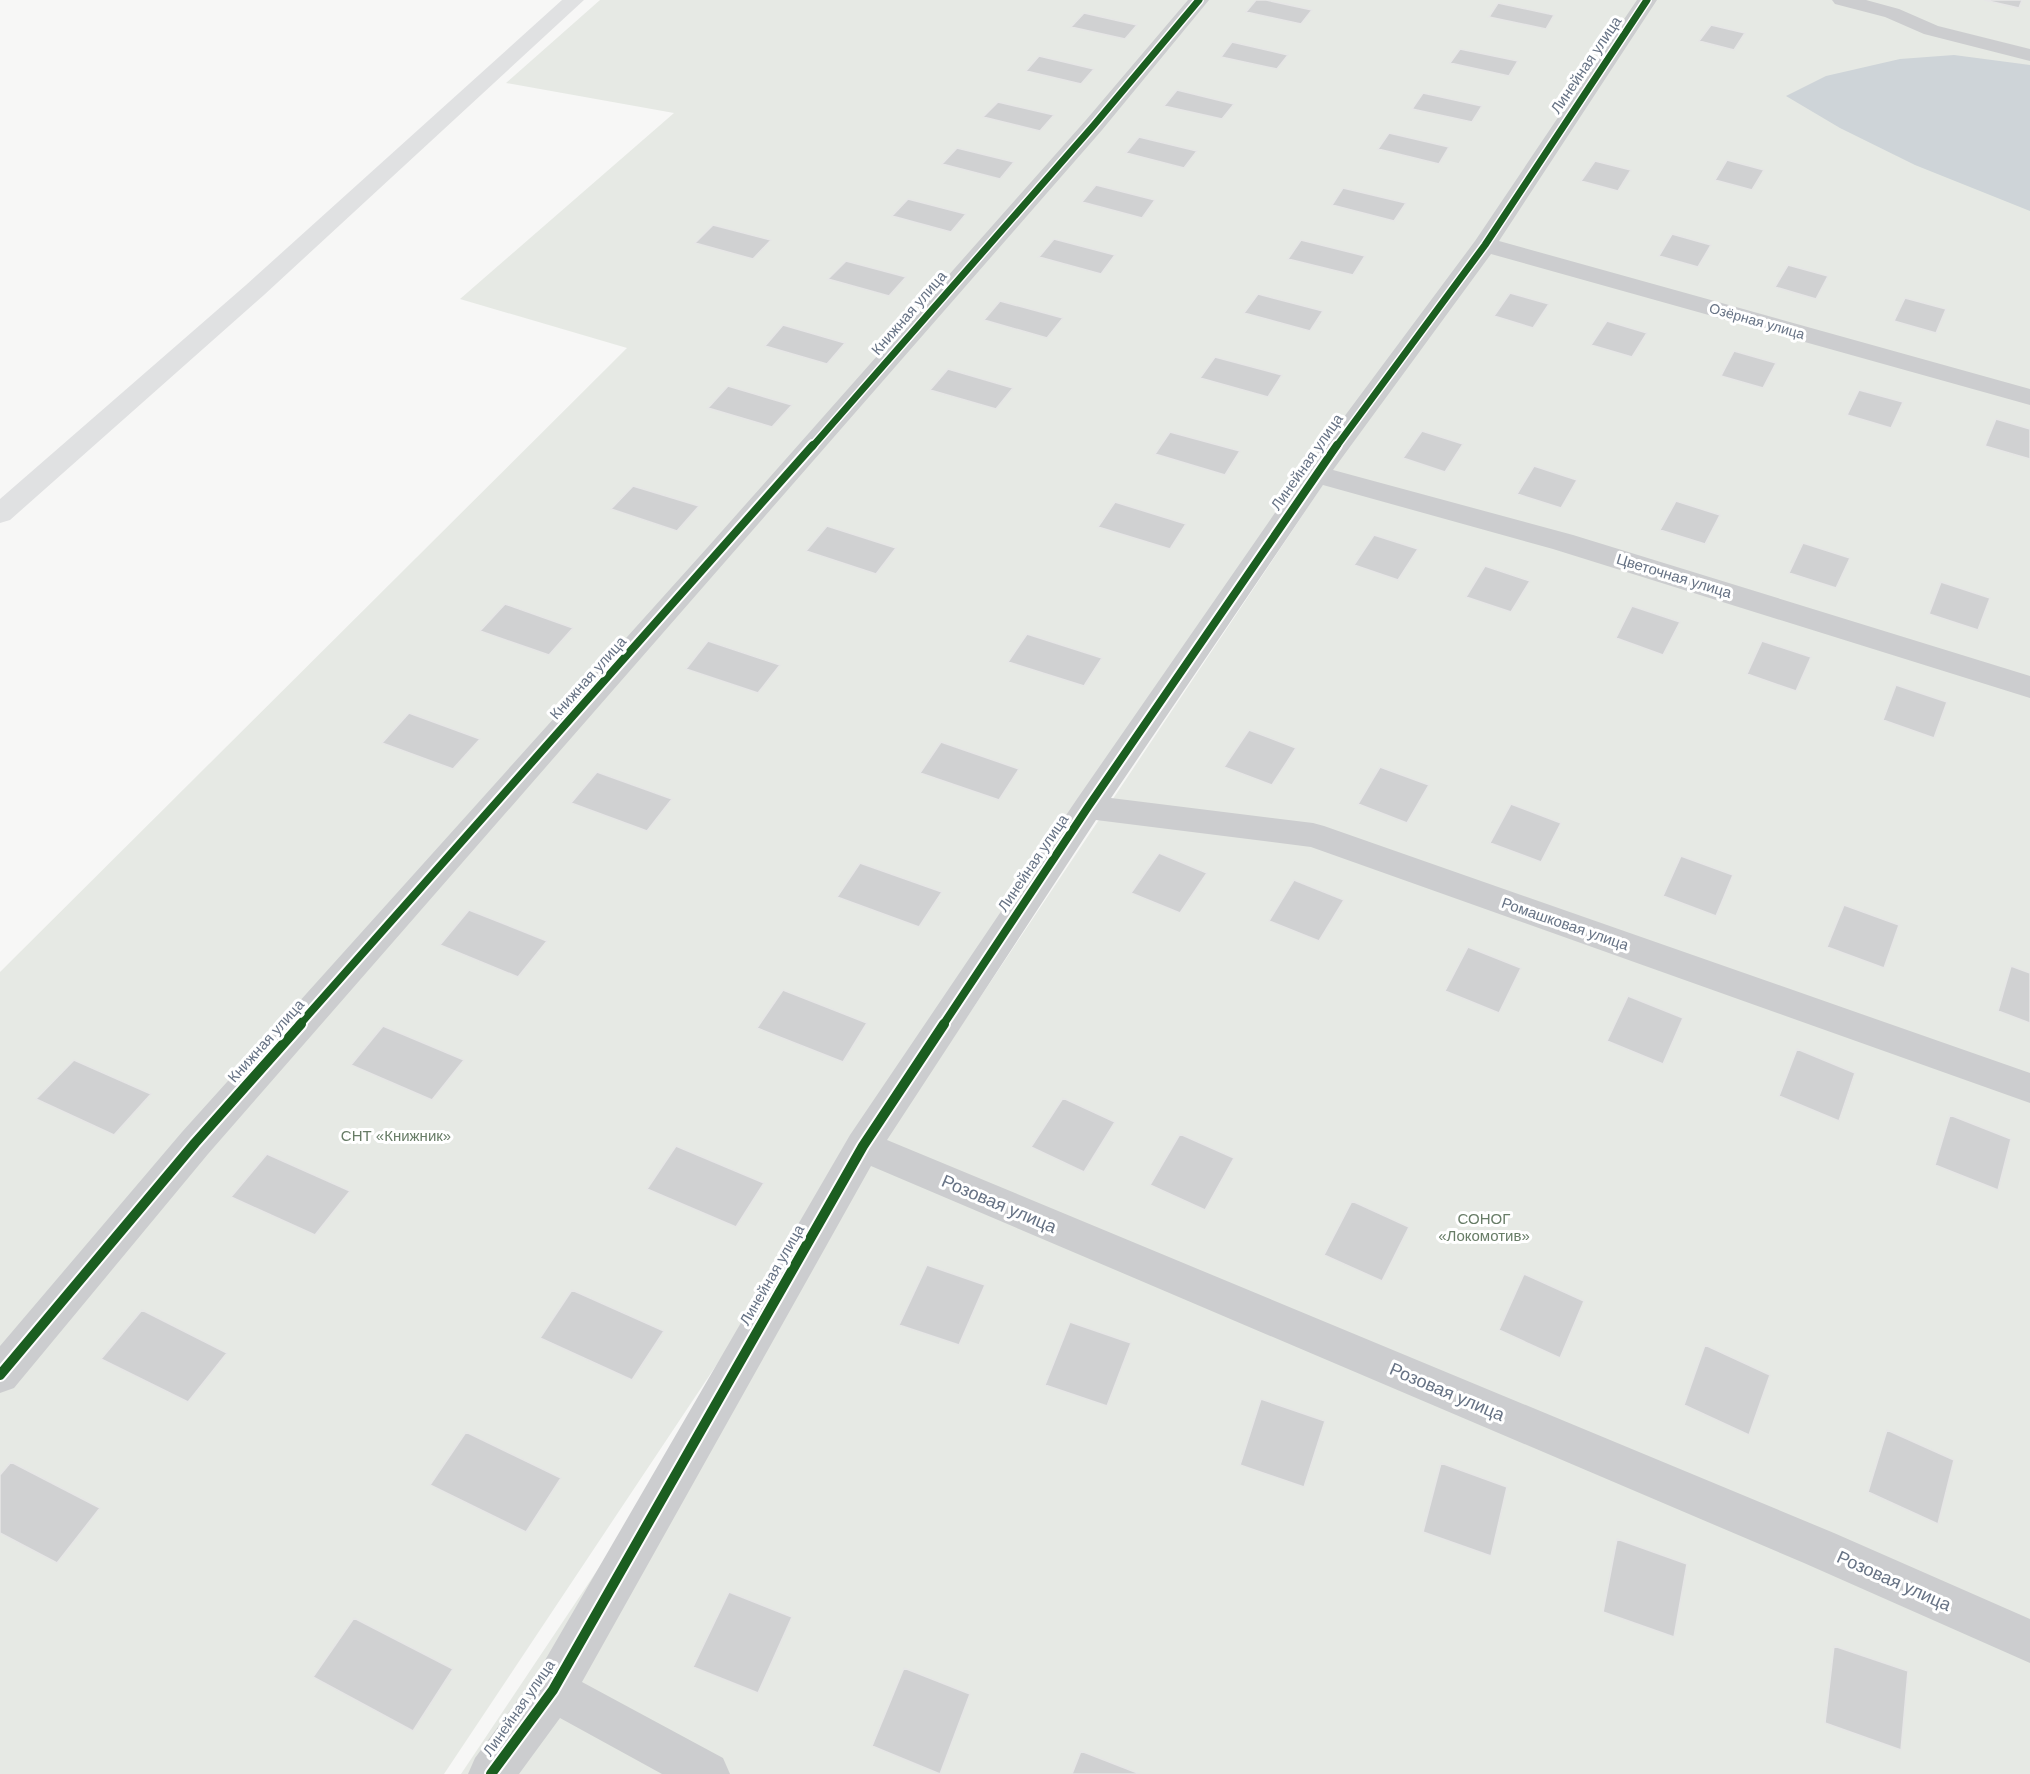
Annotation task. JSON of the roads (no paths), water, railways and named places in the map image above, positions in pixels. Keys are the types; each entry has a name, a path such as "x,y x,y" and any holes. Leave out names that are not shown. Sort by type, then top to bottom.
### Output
{"highway":[{"path":"0,514 255,290 574,0"}],"street":[{"name":"Книжная улица","path":"0,1375 195,1143 749,519 1094,125 1199,0"},
{"name":"Линейная улица","path":"491,1774 553,1690 862,1146 1088,807 1316,474 1485,245 1647,0"},
{"path":"1842,0 1895,7 1930,30 2030,55"},
{"name":"Озёрная улица","path":"1485,245 2030,397"},
{"name":"Цветочная улица","path":"1316,474 1563,542 2030,687"},
{"name":"Ромашковая улица","path":"1088,807 1313,835 2030,1088"},
{"name":"Розовая улица","path":"862,1146 1829,1553 2030,1641"},
{"path":"553,1690 707,1774"}],"park label":[{"name":"СНТ «Книжник»","path":"396,1136"},
{"name":"СОНОГ «Локомотив»","path":"1484,1228"}]}
